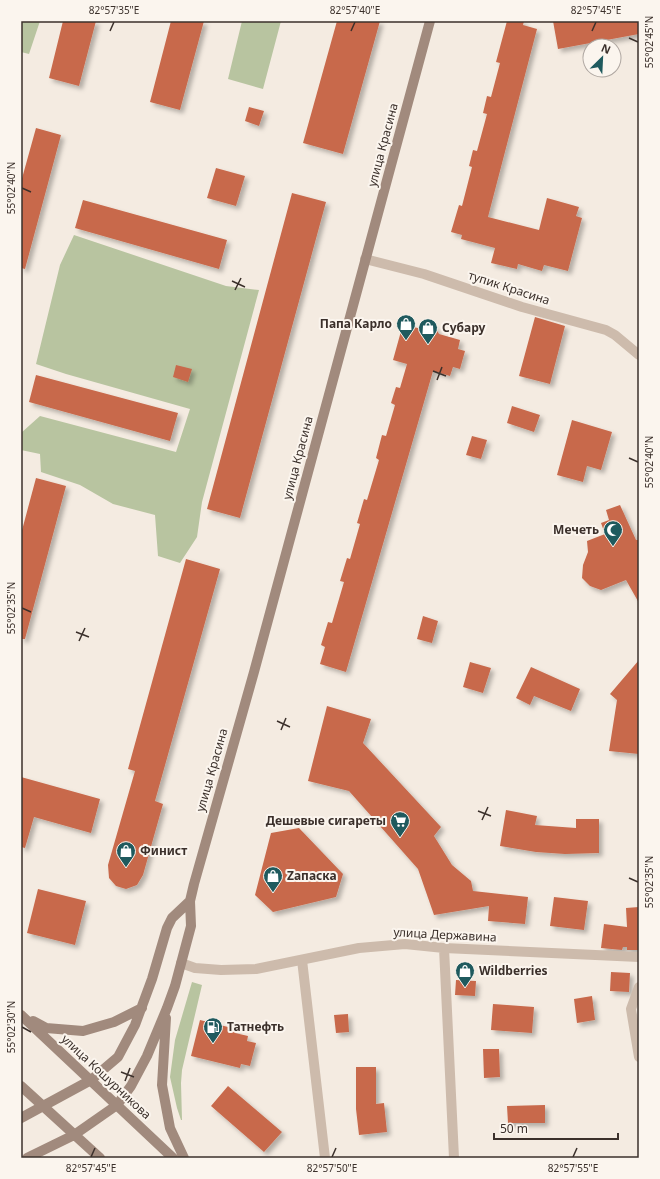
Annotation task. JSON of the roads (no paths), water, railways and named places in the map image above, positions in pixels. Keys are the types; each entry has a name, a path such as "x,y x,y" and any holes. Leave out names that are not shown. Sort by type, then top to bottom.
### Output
{"main road":[{"name":"улица Красина","path":"27,1158 74,1135 117,1105 131,1086 147,1056 167,1008 191,926 190,901 254,672 430,21"},
{"path":"21,1118 91,1080 118,1057 136,1025 152,979 167,928 172,918 190,901"},
{"path":"21,1014 46,1028 83,1031 114,1022 142,1008"},
{"path":"167,1008 162,1085 170,1128 184,1158"},
{"name":"улица Кошурникова","path":"21,1014 173,1158"},
{"path":"21,1086 100,1158"}],"street":[{"name":"тупик Красина","path":"365,259 424,274 522,307 606,330 639,355"},
{"name":"улица Державина","path":"180,963 195,968 256,970 367,947 405,944 444,948 639,957"},
{"path":"444,948 454,1158"},
{"path":"302,960 326,1158"},
{"path":"639,987 631,1009 639,1057"}],"place":[{"name":"Папа Карло","path":"406,341"},
{"name":"Субару","path":"428,345"},
{"name":"Мечеть","path":"613,547"},
{"name":"Дешевые сигареты","path":"400,838"},
{"name":"Финист","path":"126,868"},
{"name":"Zапаска","path":"273,893"},
{"name":"Wildberries","path":"465,988"},
{"name":"Татнефть","path":"213,1044"}]}
